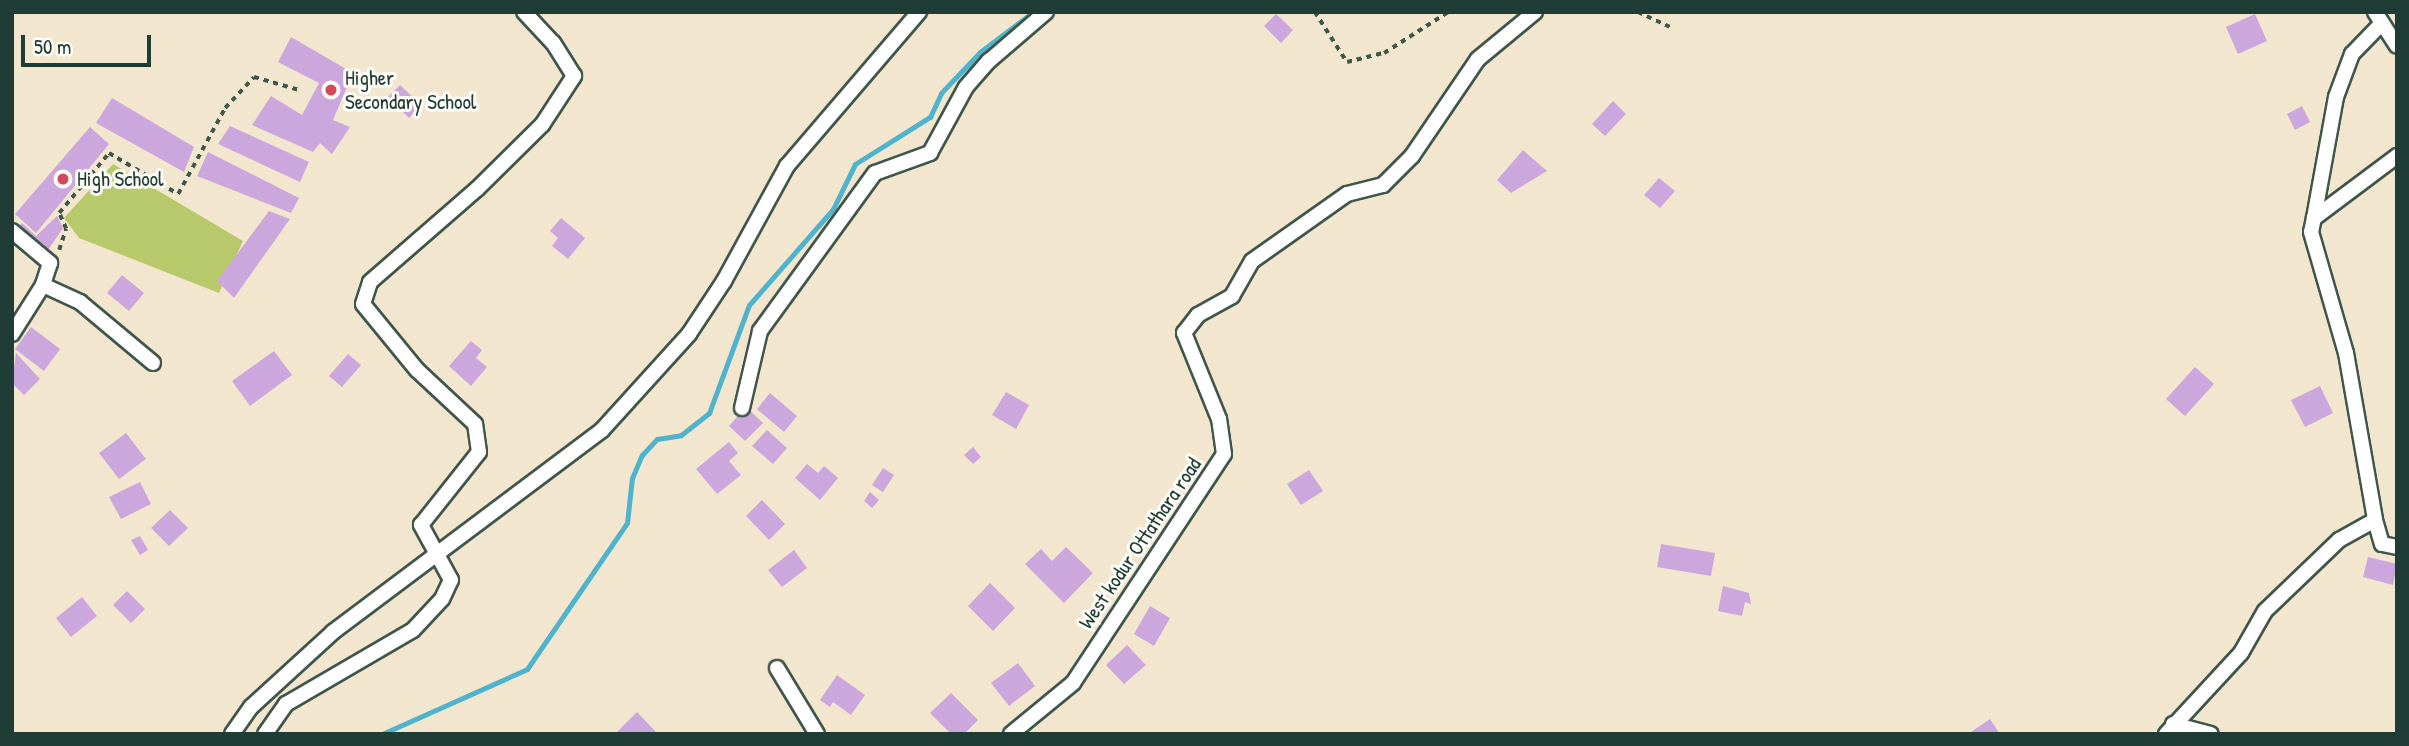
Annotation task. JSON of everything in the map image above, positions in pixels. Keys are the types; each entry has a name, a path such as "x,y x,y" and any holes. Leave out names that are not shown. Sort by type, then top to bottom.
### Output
{"street":[{"path":"265,734 286,704 393,643 430,614 451,580 438,551 421,525 479,452 475,424 417,370 363,304 370,282 477,190 542,125 574,76 553,43 524,12"},
{"path":"232,734 251,707 333,632 603,430 689,334 724,281 787,166 919,12"},
{"path":"742,408 760,331 875,173 930,153 967,87 989,61 1046,12"},
{"name":"West kodur Ottathara road","path":"1012,734 1073,683 1224,454 1219,419 1184,333 1198,315 1232,296 1252,261 1347,194 1383,185 1412,156 1478,58 1535,12"},
{"path":"2397,46 2379,18 2352,54 2336,97 2314,218 2312,246 2346,353 2375,520 2382,544 2397,547"},
{"path":"2314,218 2397,156"},
{"path":"12,231 50,263 43,285 12,334"},
{"path":"43,285 80,302 153,363"},
{"path":"2170,729 2241,653 2265,611 2339,540 2375,520"},
{"path":"777,667 817,734"},
{"path":"2170,729 2211,734"}],"path":[{"path":"1315,12 1347,62 1384,53 1448,12"},
{"path":"1638,12 1672,28"},
{"path":"50,263 66,229 59,213 109,153 178,194 225,108 254,77 299,90"}],"green space":[{"path":"113,164 243,241 219,293 79,238 64,218"}],"building":[{"path":"1276,14 1293,30 1281,43 1264,26"},
{"path":"2255,14 2267,41 2238,54 2226,27"},
{"name":"Higher Secondary School","path":"291,37 353,73 333,120 350,127 332,154 320,143 313,152 252,125 271,96 302,115 319,83 278,62"},
{"path":"400,85 421,105 409,118 388,97"},
{"name":"High School","path":"112,98 194,147 184,172 96,123"},
{"path":"1613,101 1626,114 1605,136 1592,124"},
{"path":"2302,106 2310,122 2295,130 2287,114"},
{"path":"230,126 309,162 300,182 218,144"},
{"name":"High School","path":"90,127 109,144 36,233 15,214"},
{"path":"1523,150 1547,171 1511,193 1497,180"},
{"path":"208,152 299,198 291,213 197,176"},
{"path":"1659,178 1675,191 1660,208 1644,195"},
{"path":"269,211 290,219 234,298 217,281"},
{"path":"57,216 63,228 48,250 18,228 22,223 36,236"},
{"path":"561,218 585,238 568,259 552,246 558,238 550,231"},
{"path":"122,275 144,293 129,311 107,293"},
{"path":"31,327 60,349 44,371 15,349"},
{"path":"471,341 482,350 476,358 487,367 471,386 449,366"},
{"path":"274,351 292,375 250,406 232,381"},
{"path":"16,353 40,379 24,395 12,383"},
{"path":"348,354 361,365 342,387 329,376"},
{"path":"2195,367 2214,384 2185,416 2166,399"},
{"path":"2320,386 2333,413 2305,427 2291,400"},
{"path":"1006,392 1029,405 1016,429 992,415"},
{"path":"770,393 797,416 784,432 757,409"},
{"path":"746,407 763,423 745,441 729,426"},
{"path":"767,430 787,448 773,464 752,446"},
{"path":"126,433 146,459 119,479 99,453"},
{"path":"729,442 738,453 729,461 741,475 717,494 696,469"},
{"path":"973,447 981,457 973,464 964,455"},
{"path":"807,464 818,473 824,466 838,478 820,500 795,478"},
{"path":"883,468 894,475 883,492 872,485"},
{"path":"1309,470 1323,491 1301,505 1287,484"},
{"path":"140,482 151,504 121,519 109,497"},
{"path":"870,492 879,500 872,508 864,501"},
{"path":"762,500 785,524 769,540 746,516"},
{"path":"170,510 188,528 169,546 151,528"},
{"path":"140,536 148,550 140,555 131,540"},
{"path":"1661,544 1715,553 1711,576 1657,567"},
{"path":"1066,547 1093,573 1064,603 1025,564 1041,549 1052,561"},
{"path":"794,550 807,568 782,587 768,570"},
{"path":"2368,557 2397,564 2393,585 2363,577"},
{"path":"990,583 1015,608 993,631 968,606"},
{"path":"1723,586 1749,593 1751,604 1745,602 1742,616 1718,611"},
{"path":"127,591 145,609 131,623 113,605"},
{"path":"82,597 97,616 71,637 56,618"},
{"path":"1150,606 1170,618 1154,646 1134,634"},
{"path":"1127,645 1146,665 1124,684 1106,665"},
{"path":"1018,663 1035,686 1009,706 991,683"},
{"path":"837,675 865,695 851,715 833,702 830,707 820,700"},
{"path":"951,693 978,720 964,734 951,734 930,713"},
{"path":"637,712 658,734 615,734"},
{"path":"1990,719 2000,734 1968,734"}],"waterway":[{"path":"382,734 527,669 627,523 632,478 642,455 657,439 681,435 709,413 749,305 833,209 855,164 930,117 941,93 980,52 1033,12"}],"place":[{"name":"Higher Secondary School","path":"331,90"},
{"name":"High School","path":"63,179"}]}
